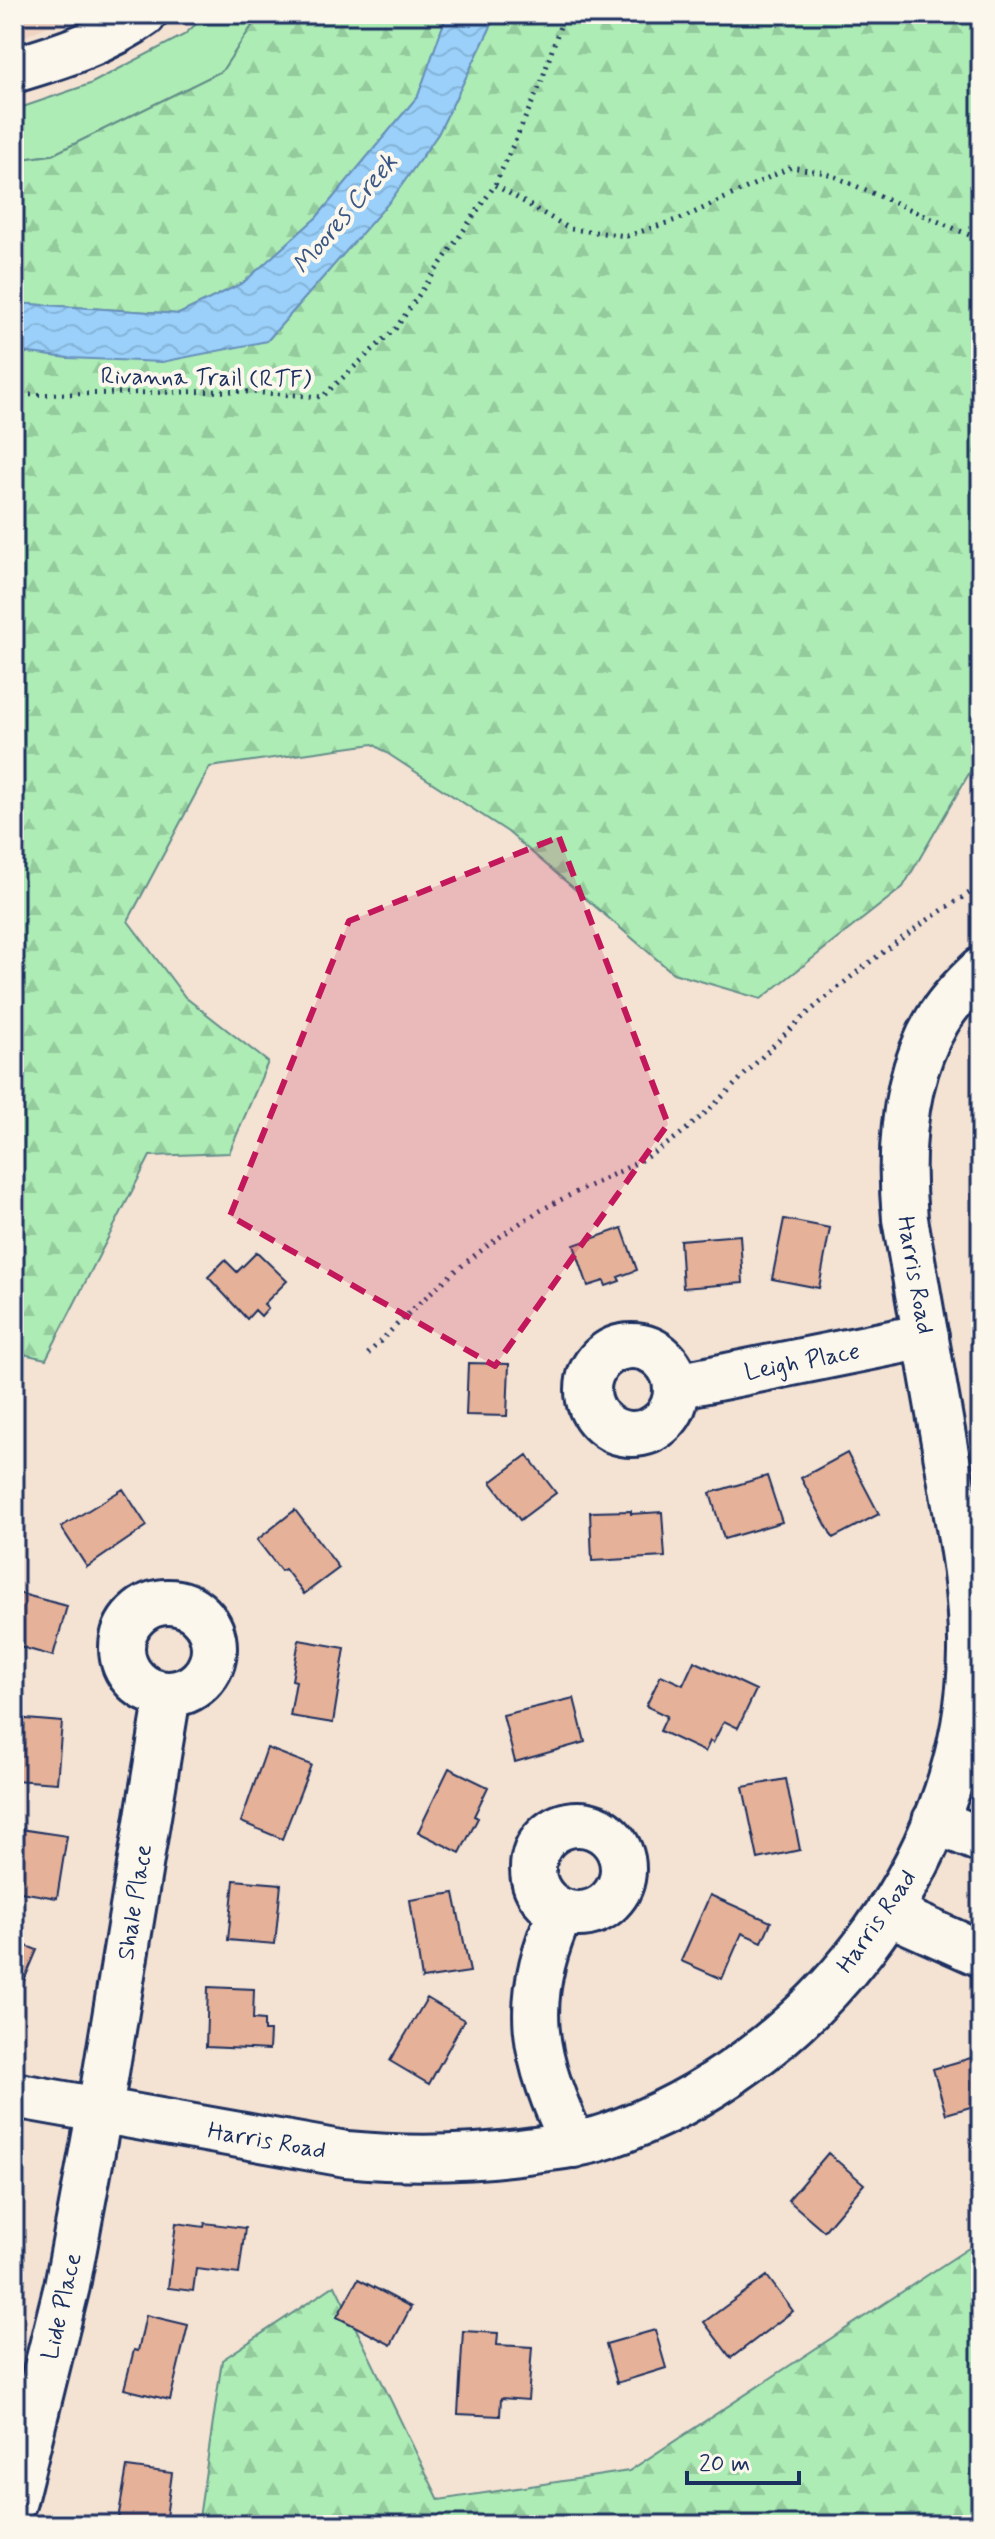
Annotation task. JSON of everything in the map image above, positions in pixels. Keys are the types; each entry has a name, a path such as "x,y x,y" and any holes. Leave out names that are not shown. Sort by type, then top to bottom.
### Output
{"street":[{"path":"14,70 57,57 127,26 144,14"},
{"name":"Harris Road","path":"14,2095 346,2154 397,2159 492,2156 574,2145 605,2137 667,2112 724,2080 780,2035 824,1993 889,1913 917,1864 948,1789 963,1724 971,1655 969,1586 905,1219 901,1177 903,1124 917,1065 937,1021 961,989 981,970"},
{"name":"Leigh Place","path":"677,1386 926,1336"},
{"name":"Shale Place","path":"100,2109 168,1695"},
{"path":"935,1821 981,1840"},
{"path":"561,1912 540,1967 535,2009 538,2051 553,2102 574,2145"},
{"path":"889,1913 981,1954"},
{"name":"Lide Place","path":"14,2501 67,2286 100,2109"}],"path":[{"name":"Rivanna Trail (RTF)","path":"14,395 234,391 322,397 396,328 495,185 541,83 564,14"},
{"path":"495,185 570,229 627,236 685,217 791,167 826,173 981,240"},
{"path":"368,1354 421,1299 480,1250 545,1208 631,1165 677,1137 737,1085 800,1021 888,947 981,886"}],"highlighted area":[{"path":"559,837 668,1124 495,1366 230,1216 349,921"}],"shaded area":[{"path":"14,14 75,14 14,41"}],"green space":[{"path":"207,14 260,14 222,71 52,155 14,160 14,110 90,84 184,35"},
{"path":"260,14 447,14 418,96 317,217 243,283 179,314 14,303 14,160 52,155 222,71"},
{"path":"497,14 981,14 981,684 974,765 903,887 761,999 673,973 508,832 373,744 210,767 128,921 185,997 268,1062 229,1153 150,1156 46,1359 14,1352 14,351 69,358 267,341 391,200 438,134"},
{"path":"981,2240 981,2525 198,2525 222,2360 335,2285 439,2500 629,2471"}],"water":[{"name":"Moores Creek","path":"447,14 497,14 438,134 391,200 267,341 162,362 69,358 14,351 14,303 179,314 243,283 317,217 418,96"}],"building":[{"path":"784,1219 830,1228 819,1288 772,1279"},
{"path":"622,1228 637,1270 618,1277 620,1281 606,1286 604,1281 588,1286 574,1245"},
{"path":"740,1235 743,1283 683,1288 680,1240"},
{"path":"257,1252 287,1281 264,1304 268,1308 261,1316 255,1310 247,1319 208,1277 225,1260 237,1272"},
{"path":"468,1363 509,1364 507,1416 466,1415"},
{"path":"847,1453 879,1514 833,1538 801,1478"},
{"path":"527,1455 556,1493 520,1520 491,1482"},
{"path":"767,1476 782,1522 724,1539 710,1493"},
{"path":"123,1489 147,1526 87,1567 61,1527"},
{"path":"295,1510 339,1568 304,1594 257,1540"},
{"path":"631,1511 631,1514 662,1512 665,1557 592,1561 590,1512"},
{"path":"14,1592 67,1606 53,1656 14,1645 21,1618 14,1616"},
{"path":"299,1640 345,1648 333,1723 290,1716"},
{"path":"694,1661 756,1690 738,1728 724,1721 705,1752 660,1731 667,1716 646,1706 661,1675 683,1685"},
{"path":"574,1698 585,1742 515,1762 503,1715"},
{"path":"14,1718 62,1722 57,1783 14,1780"},
{"path":"267,1748 311,1765 282,1839 241,1822"},
{"path":"449,1768 488,1787 474,1816 478,1818 460,1853 418,1832"},
{"path":"786,1779 800,1850 758,1859 743,1787"},
{"path":"20,1829 67,1836 57,1898 14,1891"},
{"path":"234,1880 281,1884 275,1944 228,1940"},
{"path":"454,1893 470,1972 422,1979 410,1900"},
{"path":"710,1895 771,1922 762,1942 742,1933 722,1979 681,1961"},
{"path":"14,1941 37,1950 17,1997 14,1996"},
{"path":"208,1987 254,1989 253,2019 264,2020 264,2031 270,2031 269,2050 206,2047"},
{"path":"427,1998 464,2020 429,2084 390,2061"},
{"path":"981,2055 981,2104 946,2114 933,2069"},
{"path":"828,2153 864,2184 824,2231 788,2200"},
{"path":"176,2223 245,2228 239,2274 196,2269 193,2291 168,2288"},
{"path":"767,2276 793,2311 731,2358 704,2322"},
{"path":"358,2279 411,2307 391,2345 337,2317"},
{"path":"146,2315 188,2325 170,2400 124,2389 134,2350 138,2351"},
{"path":"655,2330 666,2368 617,2383 606,2344"},
{"path":"463,2331 498,2333 497,2345 532,2347 528,2400 501,2398 500,2416 458,2414"},
{"path":"127,2467 172,2473 165,2525 117,2525"}]}
